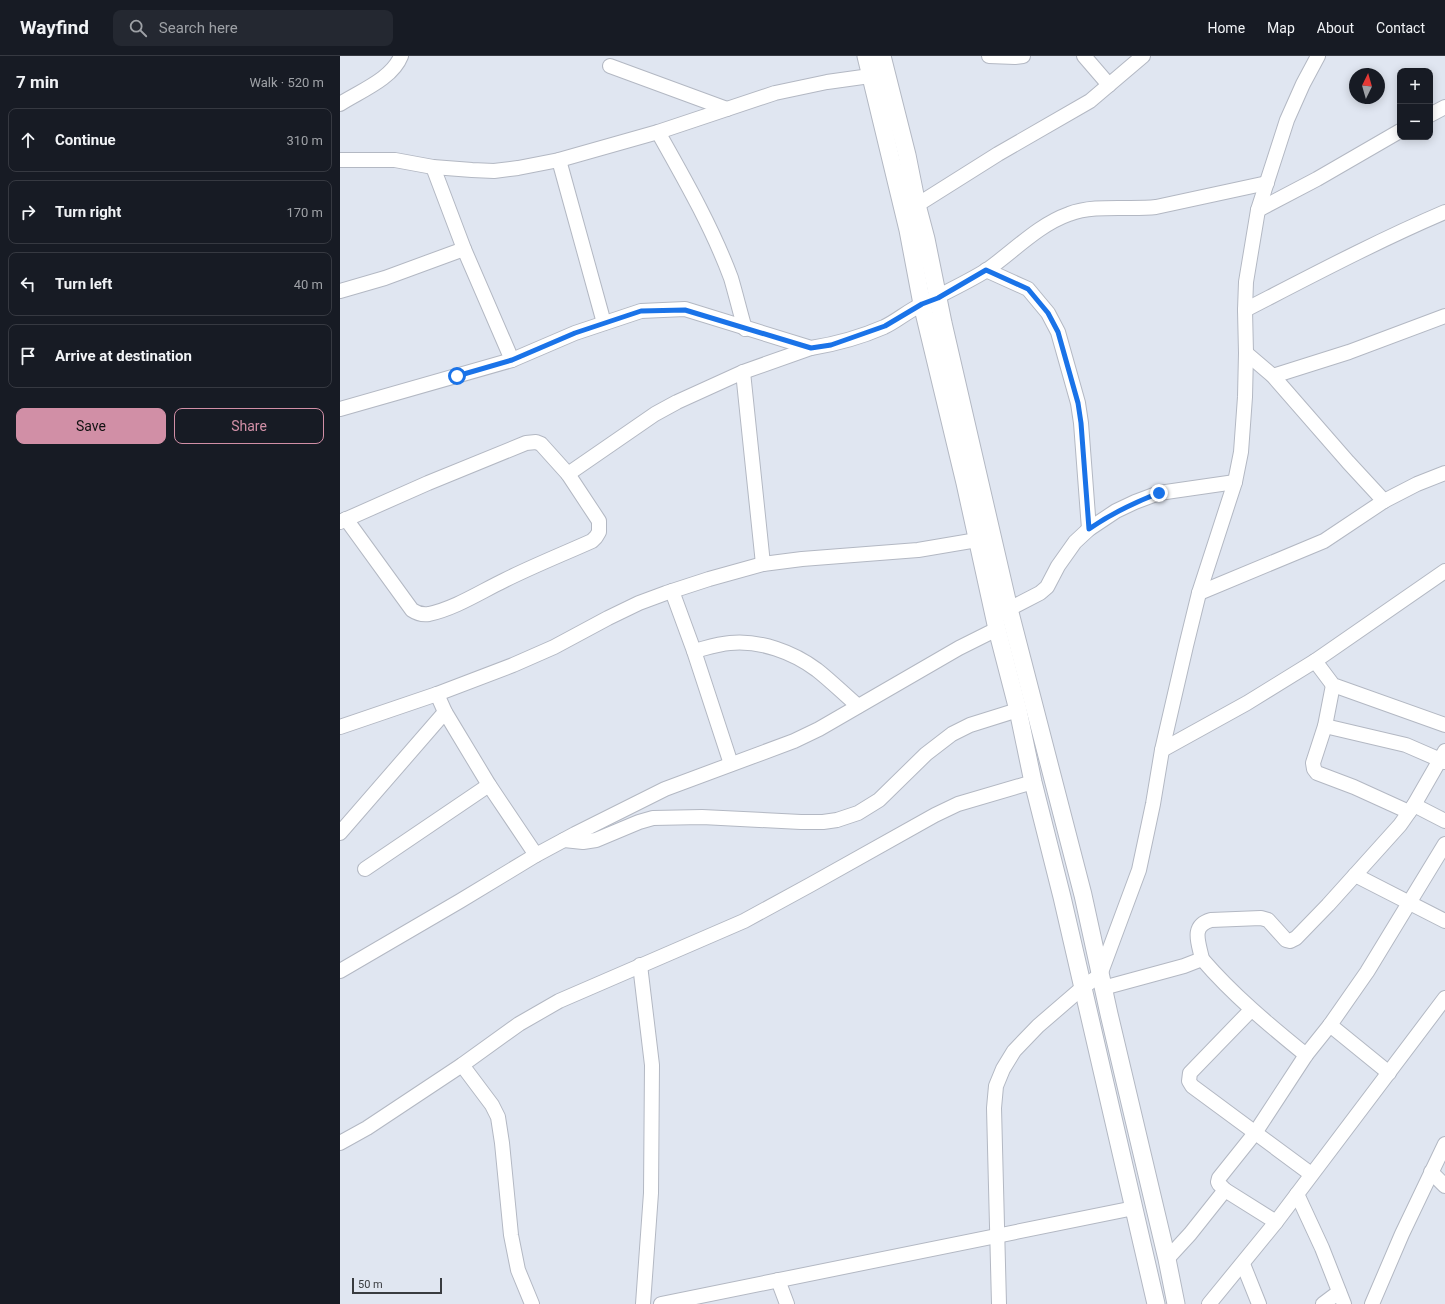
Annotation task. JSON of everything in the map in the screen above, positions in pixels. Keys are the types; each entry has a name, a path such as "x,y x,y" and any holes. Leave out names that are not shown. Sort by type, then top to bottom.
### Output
{"street":[{"path":"340,104 388,75 401,56"},
{"path":"866,56 908,230 922,304 963,476 997,629 1033,782 1062,896 1156,1304"},
{"path":"882,56 907,155 917,205 1009,609 1083,895 1101,982 1168,1259 1176,1304"},
{"path":"989,56 1023,56"},
{"path":"1084,56 1109,85"},
{"path":"917,205 998,154 1083,105 1143,56"},
{"path":"1101,982 1139,870 1153,804 1162,750 1199,593 1235,482 1241,452 1243,428 1246,352 1246,282 1258,210 1287,120 1303,84 1318,56"},
{"path":"610,66 727,109"},
{"path":"340,160 395,160 434,167 494,171 518,168 559,160 658,132 775,93 827,82 870,76"},
{"path":"1433,113 1445,107"},
{"path":"658,132 697,201 715,240 730,277 745,328"},
{"path":"1258,210 1317,179 1397,133"},
{"path":"559,160 604,323"},
{"path":"434,167 464,249 512,360"},
{"path":"568,474 655,414 677,402 743,372 811,348 831,345 885,326 922,304 938,298 986,270 1048,224 1068,214 1084,209 1140,209 1156,207 1266,183"},
{"path":"1245,310 1346,258 1412,226 1445,212"},
{"path":"340,291 385,278 464,249"},
{"path":"986,270 1028,289 1048,313 1058,332 1078,403 1081,423 1089,529"},
{"path":"340,409 512,360 575,333 641,311 685,310 811,348"},
{"path":"1273,376 1350,352 1445,316"},
{"path":"1246,352 1273,376 1384,501"},
{"path":"743,372 763,564"},
{"path":"536,442 541,444 568,474 599,521 599,532 596,538 592,541 510,578 478,595 456,605 422,615 412,610 343,521 428,483 526,443 536,442"},
{"path":"1199,593 1324,540 1384,501 1417,484 1445,473"},
{"path":"1009,609 1036,596 1047,587 1067,553 1089,529 1116,511 1159,493 1235,482"},
{"path":"340,727 437,694 526,659 554,647 639,603 709,578 763,564 802,559 918,550 977,540"},
{"path":"1162,750 1247,703 1315,661 1445,572"},
{"path":"672,591 694,651 731,764"},
{"path":"340,971 564,840 665,789 794,741 819,730 958,648 997,629"},
{"path":"694,651 729,643 743,642 766,646 789,654 816,669 858,706"},
{"path":"1315,661 1333,685 1445,724"},
{"path":"1333,685 1325,726 1313,764 1317,773 1445,821"},
{"path":"437,694 489,785 536,855"},
{"path":"340,833 446,712"},
{"path":"564,840 583,842 596,840 639,822 653,818 702,817 801,822 838,820 858,813 879,800 926,754 952,734 970,725 1018,714 1036,713"},
{"path":"1306,1056 1251,1010 1230,990 1202,959 1197,933 1199,927 1204,922 1211,920 1261,918 1268,920 1286,940 1290,941 1296,938 1390,837 1444,757 1400,744 1325,726"},
{"path":"340,1143 367,1128 462,1065 519,1024 559,1000 744,921 935,815 958,804 1033,782"},
{"path":"365,869 489,785"},
{"path":"1276,1222 1225,1190 1218,1182 1219,1178 1255,1133 1306,1056 1330,1025 1367,972 1410,904 1439,868 1445,844"},
{"path":"1355,875 1445,921"},
{"path":"999,1304 996,1235 994,1108 996,1086 1003,1069 1014,1051 1038,1026 1082,988 1101,982 1184,966 1202,959"},
{"path":"640,965 652,1065 651,1193 643,1304"},
{"path":"1209,1304 1276,1222 1445,998"},
{"path":"1251,1010 1190,1073 1188,1078 1192,1086 1311,1174"},
{"path":"1330,1025 1388,1072"},
{"path":"462,1065 492,1105 498,1117 513,1242 518,1270 532,1304"},
{"path":"1372,1304 1402,1234 1445,1144"},
{"path":"1431,1172 1445,1186"},
{"path":"1168,1259 1225,1190"},
{"path":"1297,1194 1322,1248 1341,1298 1323,1304"},
{"path":"661,1304 1134,1208"},
{"path":"1143,1247 1163,1243"},
{"path":"1243,1264 1259,1304"},
{"path":"778,1280 787,1304"}],"route":[{"path":"457,376 512,360 575,333 641,311 669,309 685,310 811,348 831,345 885,326 922,304 938,298 986,270 1028,289 1048,313 1058,332 1078,403 1081,423 1089,529 1116,511 1159,493"}]}
